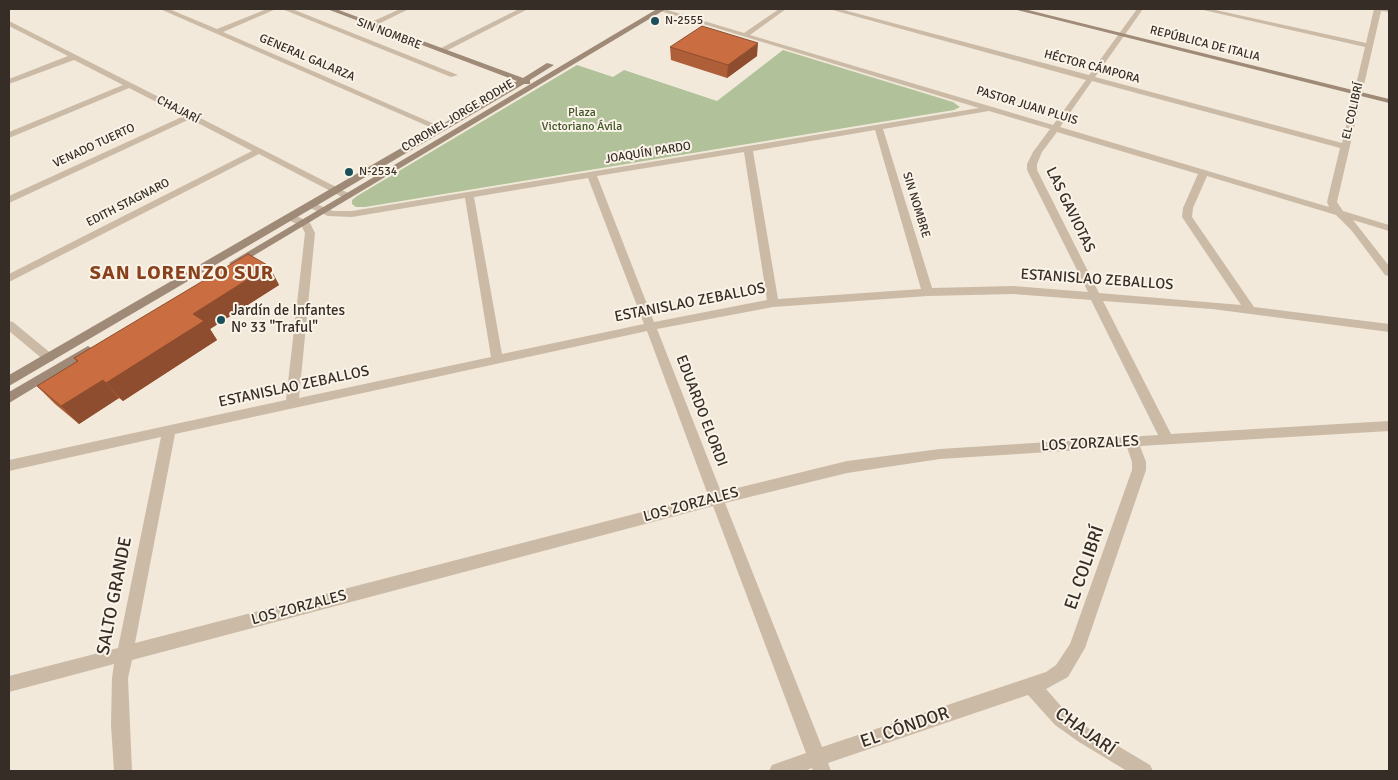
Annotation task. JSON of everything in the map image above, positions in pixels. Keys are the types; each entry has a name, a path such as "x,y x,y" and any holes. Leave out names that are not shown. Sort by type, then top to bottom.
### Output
{"main road":[{"path":"330,9 534,85"},
{"name":"CORONEL JORGE RODHE","path":"9,381 647,9"},
{"name":"CORONEL JORGE RODHE","path":"227,268 660,9"},
{"name":"REPÚBLICA DE ITALIA","path":"1016,9 1389,101"},
{"path":"9,398 101,343"}],"street":[{"name":"GENERAL GALARZA","path":"164,9 442,129"},
{"path":"217,32 273,9"},
{"name":"SIN NOMBRE","path":"286,9 454,74"},
{"path":"371,24 405,9"},
{"path":"441,50 524,9"},
{"name":"PASTOR JUAN PLUIS","path":"660,9 1389,228"},
{"path":"744,35 783,9"},
{"name":"HÉCTOR CÁMPORA","path":"832,9 1345,147"},
{"name":"LAS GAVIOTAS","path":"1140,9 1034,158 1032,170 1168,439"},
{"path":"1204,9 1369,46"},
{"name":"EL COLIBRÍ","path":"1338,213 1332,202 1378,9"},
{"path":"1382,9 1389,10"},
{"name":"CHAJARÍ","path":"9,23 20,33 74,57 347,196"},
{"path":"9,82 74,57"},
{"path":"9,135 129,85"},
{"name":"JOAQUÍN PARDO","path":"312,205 336,215 352,214 991,108"},
{"name":"VENADO TUERTO","path":"9,200 190,116"},
{"name":"SIN NOMBRE","path":"878,127 928,292"},
{"path":"748,149 773,303"},
{"name":"EDITH STAGNARO","path":"9,278 258,151"},
{"path":"1204,172 1188,208 1187,217 1250,309"},
{"name":"EDUARDO ELORDI","path":"592,175 820,765"},
{"path":"468,195 497,360"},
{"path":"1338,213 1356,229 1389,272"},
{"path":"291,217 308,227 310,236 292,404"},
{"name":"ESTANISLAO ZEBALLOS","path":"9,465 651,326 773,303 928,292 986,290 1096,296 1250,309 1389,328"},
{"path":"9,325 49,358"},
{"name":"LOS ZORZALES","path":"9,684 804,476 894,460 989,450 1389,426"},
{"name":"SALTO GRANDE","path":"123,771 119,702 124,654 169,430"},
{"name":"EL COLIBRÍ","path":"1032,686 1050,679 1062,671 1077,648 1139,470 1139,462 1132,441"},
{"name":"CHAJARÍ","path":"1032,686 1061,719 1085,736 1144,771"},
{"name":"EL CÓNDOR","path":"778,771 820,765 1032,686"}],"green space":[{"name":"Plaza Victoriano Ávila","path":"783,50 953,102 960,107 954,110 365,207 356,207 352,204 352,200 357,196 577,65 613,77 624,70 717,101"}],"building":[{"path":"702,26 758,43 728,65 670,47"},
{"path":"248,254 269,266 193,314 204,321 106,383 103,380 61,406 37,386 78,361 74,358"}],"place":[{"name":"N-2555","path":"655,21"},
{"name":"N-2534","path":"349,172"},
{"name":"Jardín de Infantes N° 33 \"Traful\"","path":"221,320"}],"district":[{"name":"SAN LORENZO SUR","path":"182,274"}]}
